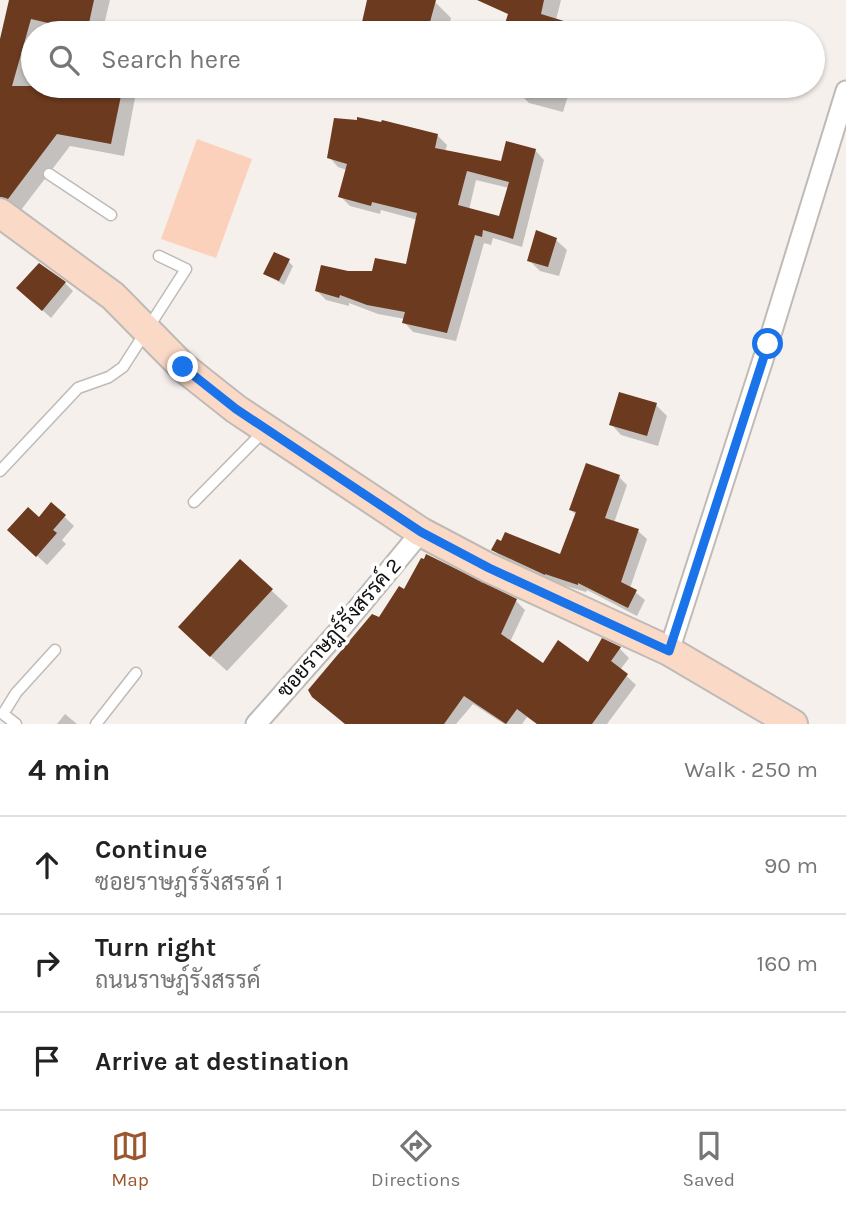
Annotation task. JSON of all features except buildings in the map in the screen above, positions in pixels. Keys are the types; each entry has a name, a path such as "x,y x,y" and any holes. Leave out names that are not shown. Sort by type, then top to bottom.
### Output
{"street":[{"path":"669,651 846,91"},
{"path":"6,220 113,296 147,333 236,409 421,532 489,568 669,651 791,724"},
{"name":"ซอยราษฎร์รังสรรค์ 2","path":"256,724 343,626 421,532"}],"lane":[{"path":"50,174 111,215"},
{"path":"0,471 78,388 110,377 123,367 186,269 159,256"},
{"path":"194,502 267,429"},
{"path":"16,724 3,714 16,693 55,650"},
{"path":"96,724 136,673"}],"shaded area":[{"path":"197,139 252,159 216,258 161,239"}],"route":[{"path":"183,367 236,409 421,532 489,568 669,651 768,344"}]}
